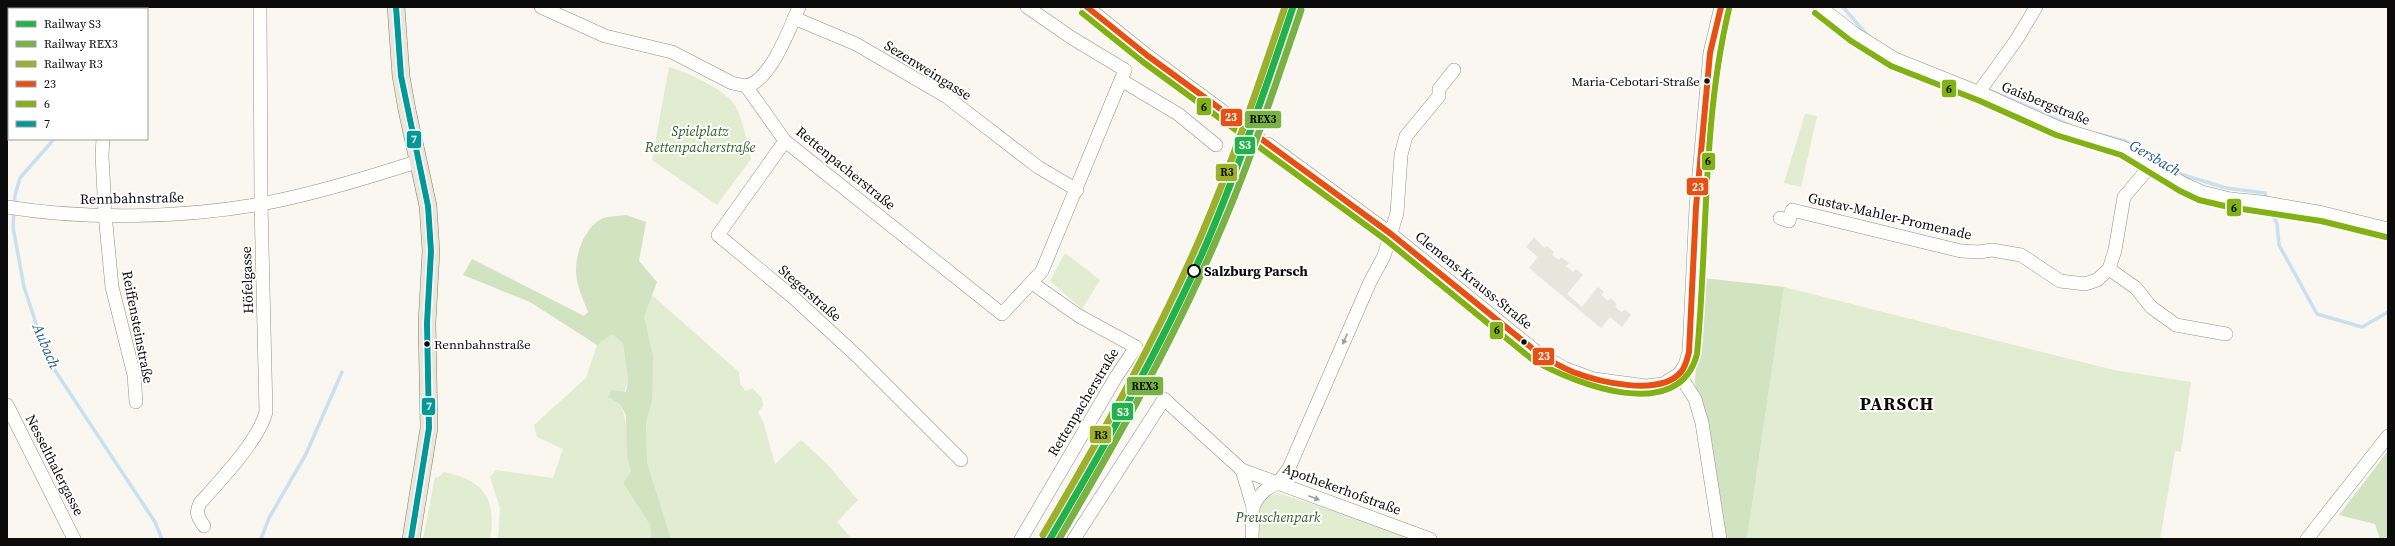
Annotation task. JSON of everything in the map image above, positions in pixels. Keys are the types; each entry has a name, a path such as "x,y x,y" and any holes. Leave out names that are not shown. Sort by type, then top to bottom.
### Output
{"main road":[{"path":"396,7 401,76 428,206 431,235 427,323 429,428 411,539"}],"street":[{"name":"Höfelgasse","path":"204,526 197,516 196,511 200,503 253,439 262,425 266,412 261,204 260,7"},
{"path":"541,7 605,36 672,52 732,83 746,86 754,85 762,78 796,12"},
{"path":"1027,7 1178,114 1216,145"},
{"path":"1087,7 1148,56 1236,121"},
{"path":"1720,539 1702,423 1695,399 1679,374 1685,365 1689,352 1696,200 1710,53 1721,7"},
{"name":"Gaisbergstraße","path":"1820,7 1855,34 1895,59 1979,92 2059,128 2124,148 2184,184 2202,192 2230,199 2267,203 2388,229"},
{"path":"1979,92 2036,7"},
{"name":"Sezenweingasse","path":"796,12 856,44 947,97 1038,167 1077,190"},
{"path":"1253,507 1258,497 1266,488 1278,483 1289,468 1361,303 1384,256 1399,203 1401,155 1406,136 1439,96 1439,89 1454,70"},
{"name":"Rettenpacherstraße","path":"746,86 785,141 1002,314 1042,271 1077,190 1123,75"},
{"name":"Reiffensteinstraße","path":"103,140 102,155 105,214 112,287 134,374 136,402"},
{"name":"Stegerstraße","path":"785,141 718,235 818,320 961,460"},
{"name":"Clemens-Krauss-Straße","path":"1268,144 1391,234 1518,337 1564,368 1594,379 1646,386 1664,384 1679,374"},
{"name":"Rennbahnstraße","path":"12,208 70,214 193,213 261,204 346,184 419,161"},
{"path":"2152,164 2124,197 2115,250 2109,269 2136,288 2151,307 2176,325 2226,334"},
{"name":"Gustav-Mahler-Promenade","path":"1780,218 1789,221 1792,210 1961,251 2002,251 2021,256 2060,281 2074,284 2085,284 2096,280 2109,269"},
{"name":"Rettenpacherstraße","path":"1021,539 1116,377 1136,347 1079,316 1032,283"},
{"path":"1074,539 1164,399 1242,470 1253,507 1252,539"},
{"name":"Nesselthalergasse","path":"7,405 74,539"},
{"path":"2308,539 2388,436"},
{"name":"Apothekerhofstraße","path":"1242,470 1430,539"}],"green space":[{"name":"Spielplatz Rettenpacherstraße","path":"669,67 697,78 718,90 734,104 738,111 751,159 717,205 652,160"},
{"path":"1805,114 1817,116 1801,187 1784,183"},
{"path":"626,215 646,222 639,261 657,282 644,317 653,356 652,402 646,422 647,462 671,539 651,539 650,525 623,483 631,471 627,456 626,415 620,404 608,397 612,390 626,392 628,381 623,343 612,334 597,345 530,302 463,275 472,259 584,316 588,312 578,286 576,270 578,254 584,238 588,231 600,220 607,217"},
{"path":"1065,253 1100,280 1082,309 1050,281"},
{"path":"1703,278 1784,287 1747,539 1719,539 1695,419 1695,381"},
{"path":"1784,287 2114,370 2191,382 2181,452 2175,451 2160,539 1747,539"},
{"path":"652,295 739,372 740,383 745,391 752,388 762,398 763,406 758,412 763,421 775,464 801,440 826,463 858,500 837,522 852,539 671,539 647,462 646,422 652,402 652,380 644,317"},
{"path":"612,334 623,343 628,381 620,404 625,419 631,471 623,483 650,525 651,539 498,539 500,508 490,477 496,470 553,478 563,449 537,437 534,425 586,378 597,345"},
{"path":"2388,451 2388,539 2380,539 2375,524 2339,515"},
{"path":"444,472 469,480 478,486 484,493 489,502 491,512 492,525 490,539 423,539 435,477 437,478"},
{"name":"Preuschenpark","path":"1278,493 1420,539 1254,539 1261,500"}],"shaded area":[{"path":"1534,237 1544,248 1547,246 1554,252 1552,255 1559,260 1561,257 1569,263 1566,266 1573,272 1576,269 1583,275 1567,294 1582,307 1598,287 1604,292 1601,295 1608,301 1611,298 1617,304 1615,307 1622,312 1625,309 1631,315 1622,327 1610,317 1601,328 1529,268 1538,257 1526,247"}],"waterway":[{"name":"Gersbach","path":"1843,7 1867,35"},
{"name":"Gersbach","path":"1987,89 2070,125"},
{"name":"Gersbach","path":"2099,134 2125,141 2149,156"},
{"name":"Aubach","path":"53,140 20,178 15,195 13,227 24,287 48,360 155,522 162,539"},
{"name":"Gersbach","path":"2177,173 2226,188 2265,193 2267,199"},
{"name":"Gersbach","path":"2270,207 2277,224 2279,245 2317,314 2362,327 2388,312"},
{"name":"Aubach","path":"261,539 269,518 306,454 342,372"}],"tunnel":[{"path":"1236,121 1268,144"}],"rail line":[{"name":"R3","path":"1043,535 1126,388 1184,275 1213,208 1235,151 1285,7"},
{"name":"S3","path":"1050,539 1134,392 1191,279 1220,211 1242,153 1293,7"},
{"name":"REX3","path":"1059,539 1141,394 1197,283 1249,158 1301,10"}],"transit line":[{"name":"7","path":"396,7 401,76 428,206 431,251 427,323 429,428 411,539"},
{"name":"23","path":"1087,7 1148,56 1391,234 1538,353 1564,368 1584,376 1613,383 1644,386 1659,384 1671,380 1683,370 1689,352 1696,207 1710,53 1721,7"},
{"name":"6","path":"1082,13 1143,62 1386,240 1533,360 1551,370 1599,387 1624,393 1648,393 1670,388 1687,376 1697,354 1710,137 1720,52 1729,9"},
{"name":"6","path":"1815,13 1851,41 1891,66 1980,101 2056,135 2121,155 2180,191 2199,200 2229,207 2321,221 2386,237"}],"place":[{"name":"Maria-Cebotari-Straße","path":"1707,81"},
{"name":"Salzburg Parsch","path":"1194,271"},
{"name":"Rennbahnstraße","path":"427,344"}],"district":[{"name":"PARSCH","path":"1897,404"}]}
